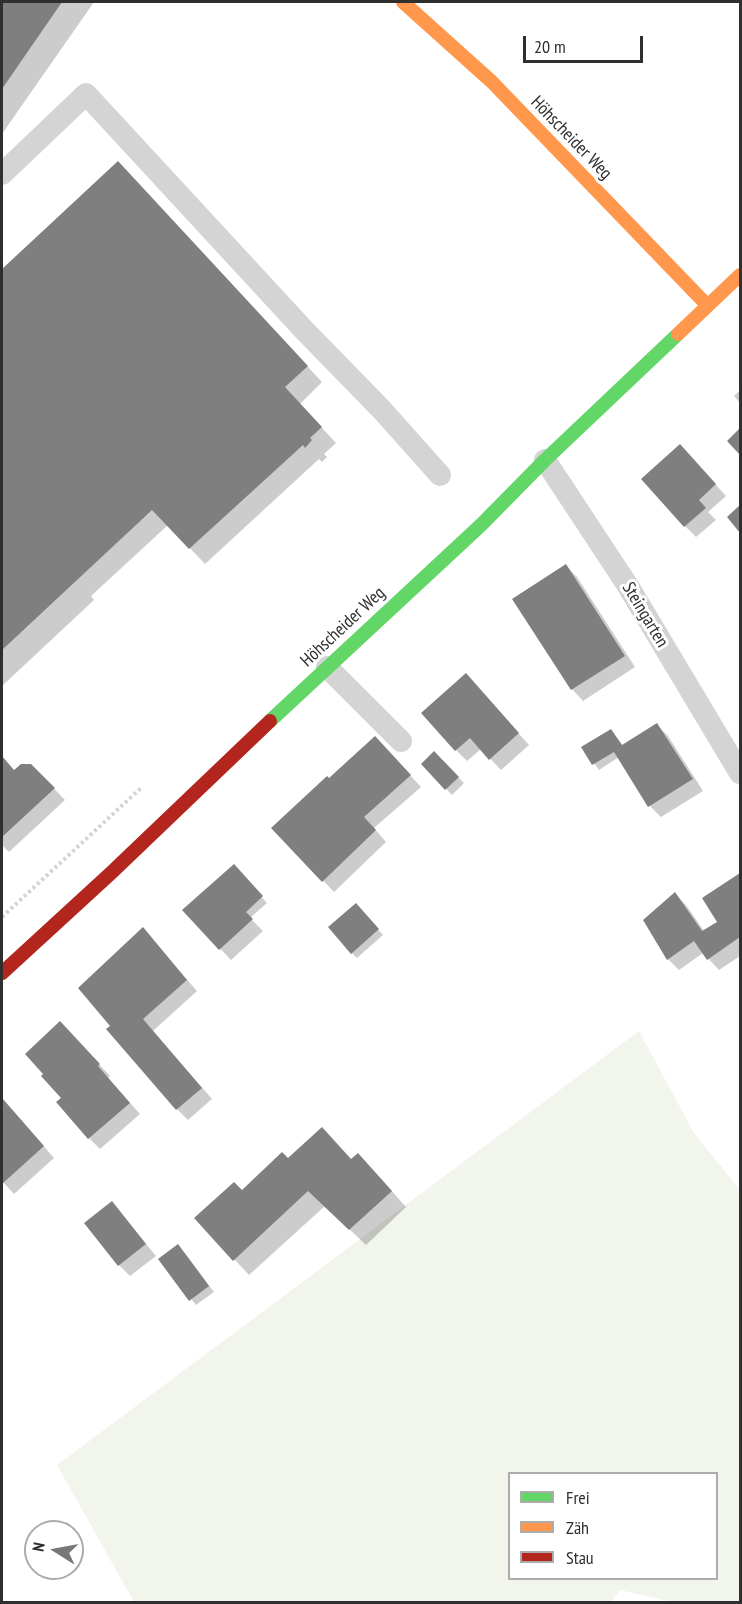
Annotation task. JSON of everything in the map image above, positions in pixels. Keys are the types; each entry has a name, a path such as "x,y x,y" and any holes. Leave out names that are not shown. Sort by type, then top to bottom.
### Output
{"main road":[{"name":"Höhscheider Weg","path":"403,2 492,82 707,305"},
{"name":"Höhscheider Weg","path":"2,973 480,525 707,305 741,276"}],"lane":[{"path":"2,174 86,94 440,475"},
{"name":"Steingarten","path":"545,460 628,586 741,773"},
{"path":"327,667 401,741"}],"shaded area":[{"path":"639,1031 694,1133 740,1190 740,1602 673,1602 620,1590 611,1602 134,1602 57,1465"}],"building":[{"path":"2,2 62,2 2,89"},
{"path":"118,161 308,366 285,387 322,427 310,438 312,440 305,448 303,445 189,549 152,510 2,650 2,269"},
{"path":"740,428 740,455 727,441"},
{"path":"680,444 716,484 699,500 706,508 684,527 641,479"},
{"path":"740,505 740,533 727,517"},
{"path":"566,564 625,656 571,690 512,599"},
{"path":"466,673 519,733 489,760 470,738 455,751 421,713"},
{"path":"657,723 693,779 648,807 614,752 592,765 581,747 611,729 622,745"},
{"path":"375,736 411,775 364,817 376,830 322,882 271,828 327,776 329,778"},
{"path":"434,751 459,777 445,790 421,764"},
{"path":"2,756 14,770 21,764 31,764 55,788 2,837"},
{"path":"234,864 263,896 246,912 253,919 219,950 182,910"},
{"path":"740,873 740,937 707,960 694,941 667,960 643,920 675,892 702,931 717,922 702,898"},
{"path":"356,903 379,929 351,954 328,927"},
{"path":"143,927 187,980 143,1019 202,1088 176,1110 106,1029 110,1026 78,988"},
{"path":"60,1021 100,1064 98,1066 130,1103 88,1139 56,1102 61,1098 25,1054"},
{"path":"2,1098 44,1146 2,1184"},
{"path":"322,1127 351,1159 358,1153 392,1191 349,1230 308,1191 233,1261 194,1218 234,1182 242,1190 282,1152 288,1158"},
{"path":"112,1201 146,1244 118,1266 84,1223"},
{"path":"178,1244 209,1286 189,1301 158,1259"}],"traffic: fast":[{"path":"270,721 481,525 545,460 678,334"}],"traffic: slow":[{"path":"403,2 492,82 707,305"},
{"path":"678,334 740,275"}],"traffic: jam":[{"path":"2,973 111,873 270,721"}]}
